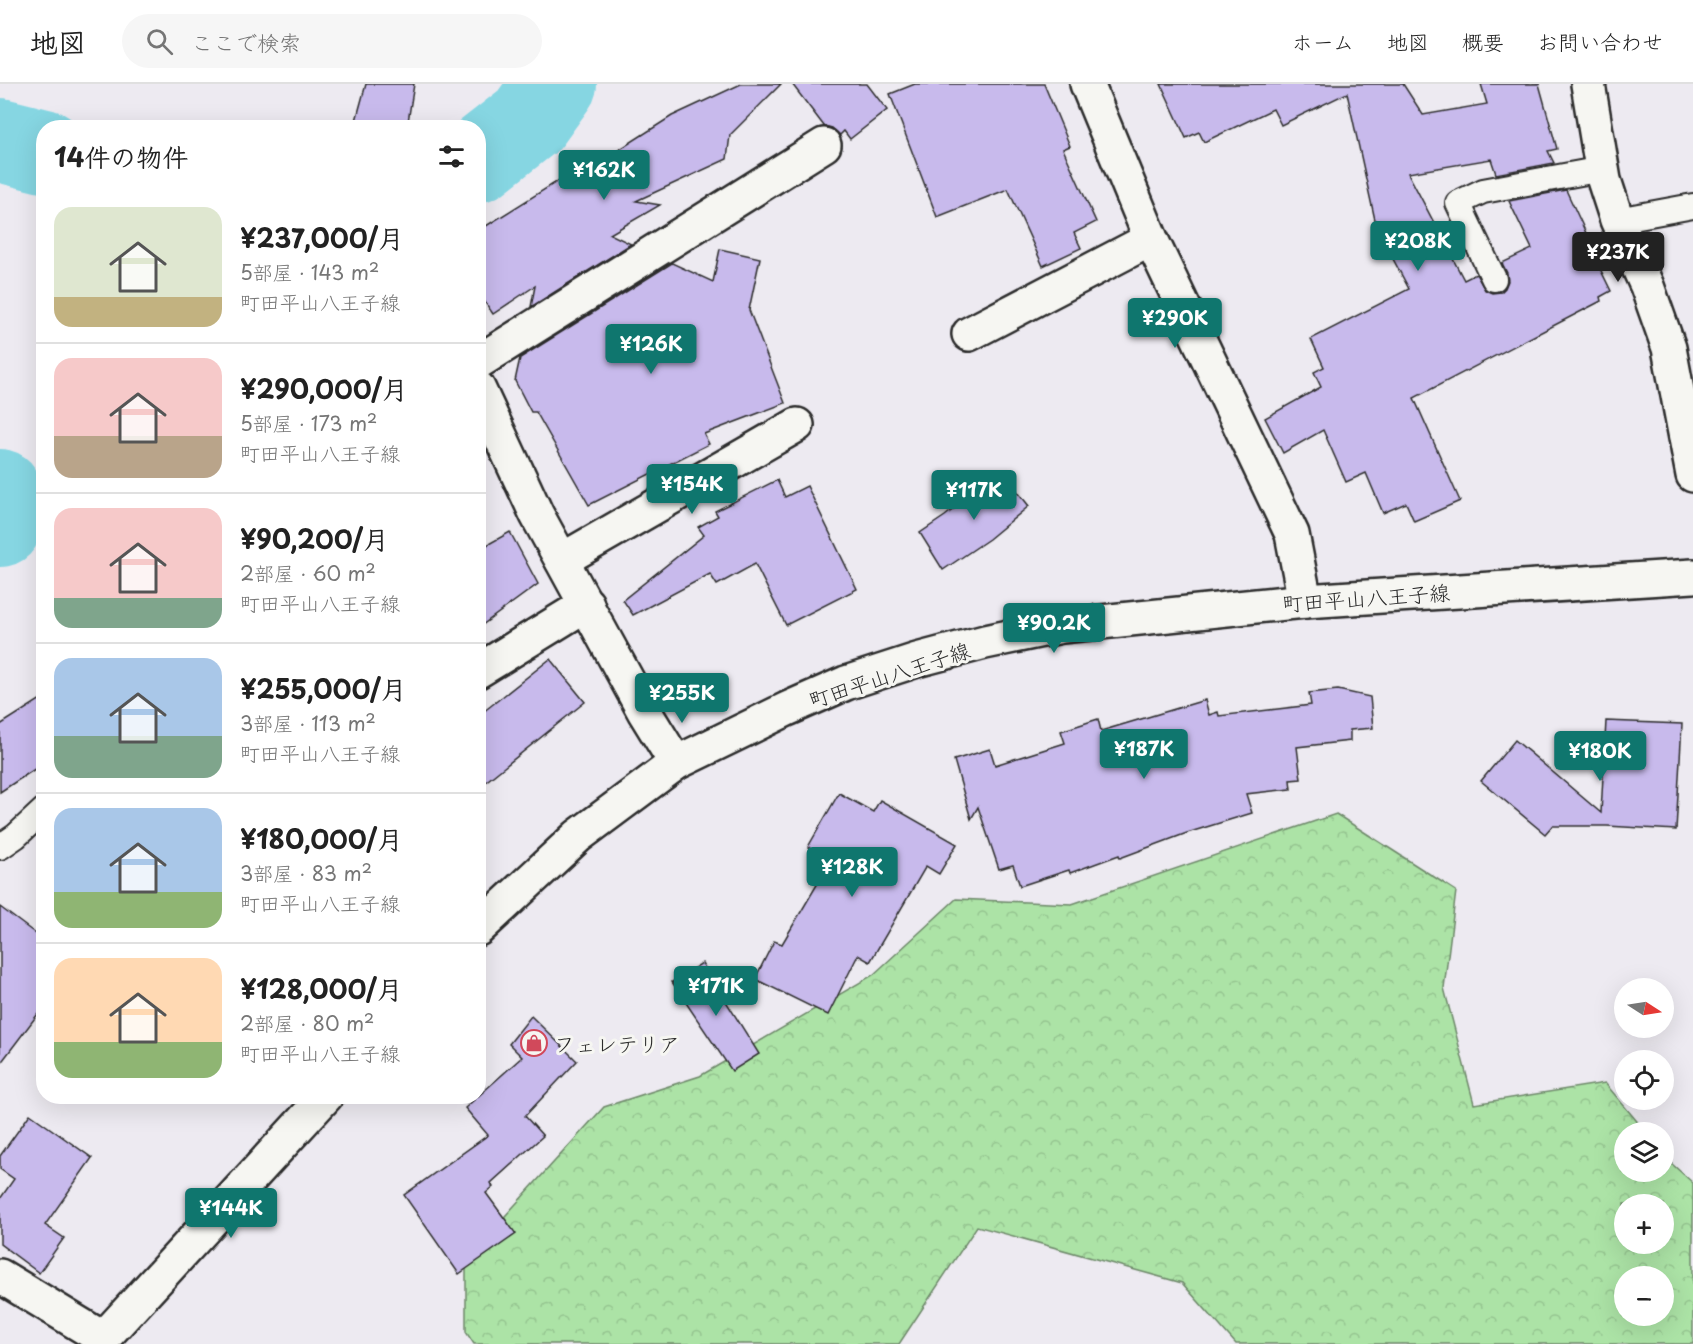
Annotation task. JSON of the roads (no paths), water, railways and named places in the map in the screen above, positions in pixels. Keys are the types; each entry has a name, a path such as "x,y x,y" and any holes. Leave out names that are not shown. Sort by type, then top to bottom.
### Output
{"street":[{"path":"1087,84 1151,239 1292,534 1305,601"},
{"path":"1588,84 1604,180 1617,220 1647,286 1669,348 1693,475"},
{"path":"486,357 824,145"},
{"path":"969,334 1151,239"},
{"path":"486,405 537,515 644,711 676,763"},
{"path":"562,560 797,425"},
{"name":"町田平山八王子線","path":"486,922 578,836 676,763 846,683 917,660 985,642 1062,626 1305,601 1693,576"},
{"path":"486,666 587,604"},
{"path":"0,1276 101,1342 319,1104"}],"lane":[{"path":"1494,279 1458,203 1483,191 1602,169"},
{"path":"1617,220 1693,206"},
{"path":"0,847 36,817"}],"waterway":[{"path":"486,154 529,120 555,84"},
{"path":"0,140 36,149"},
{"path":"0,491 3,510 0,525"}],"place":[{"name":"フェレテリア","path":"534,1043"}]}
